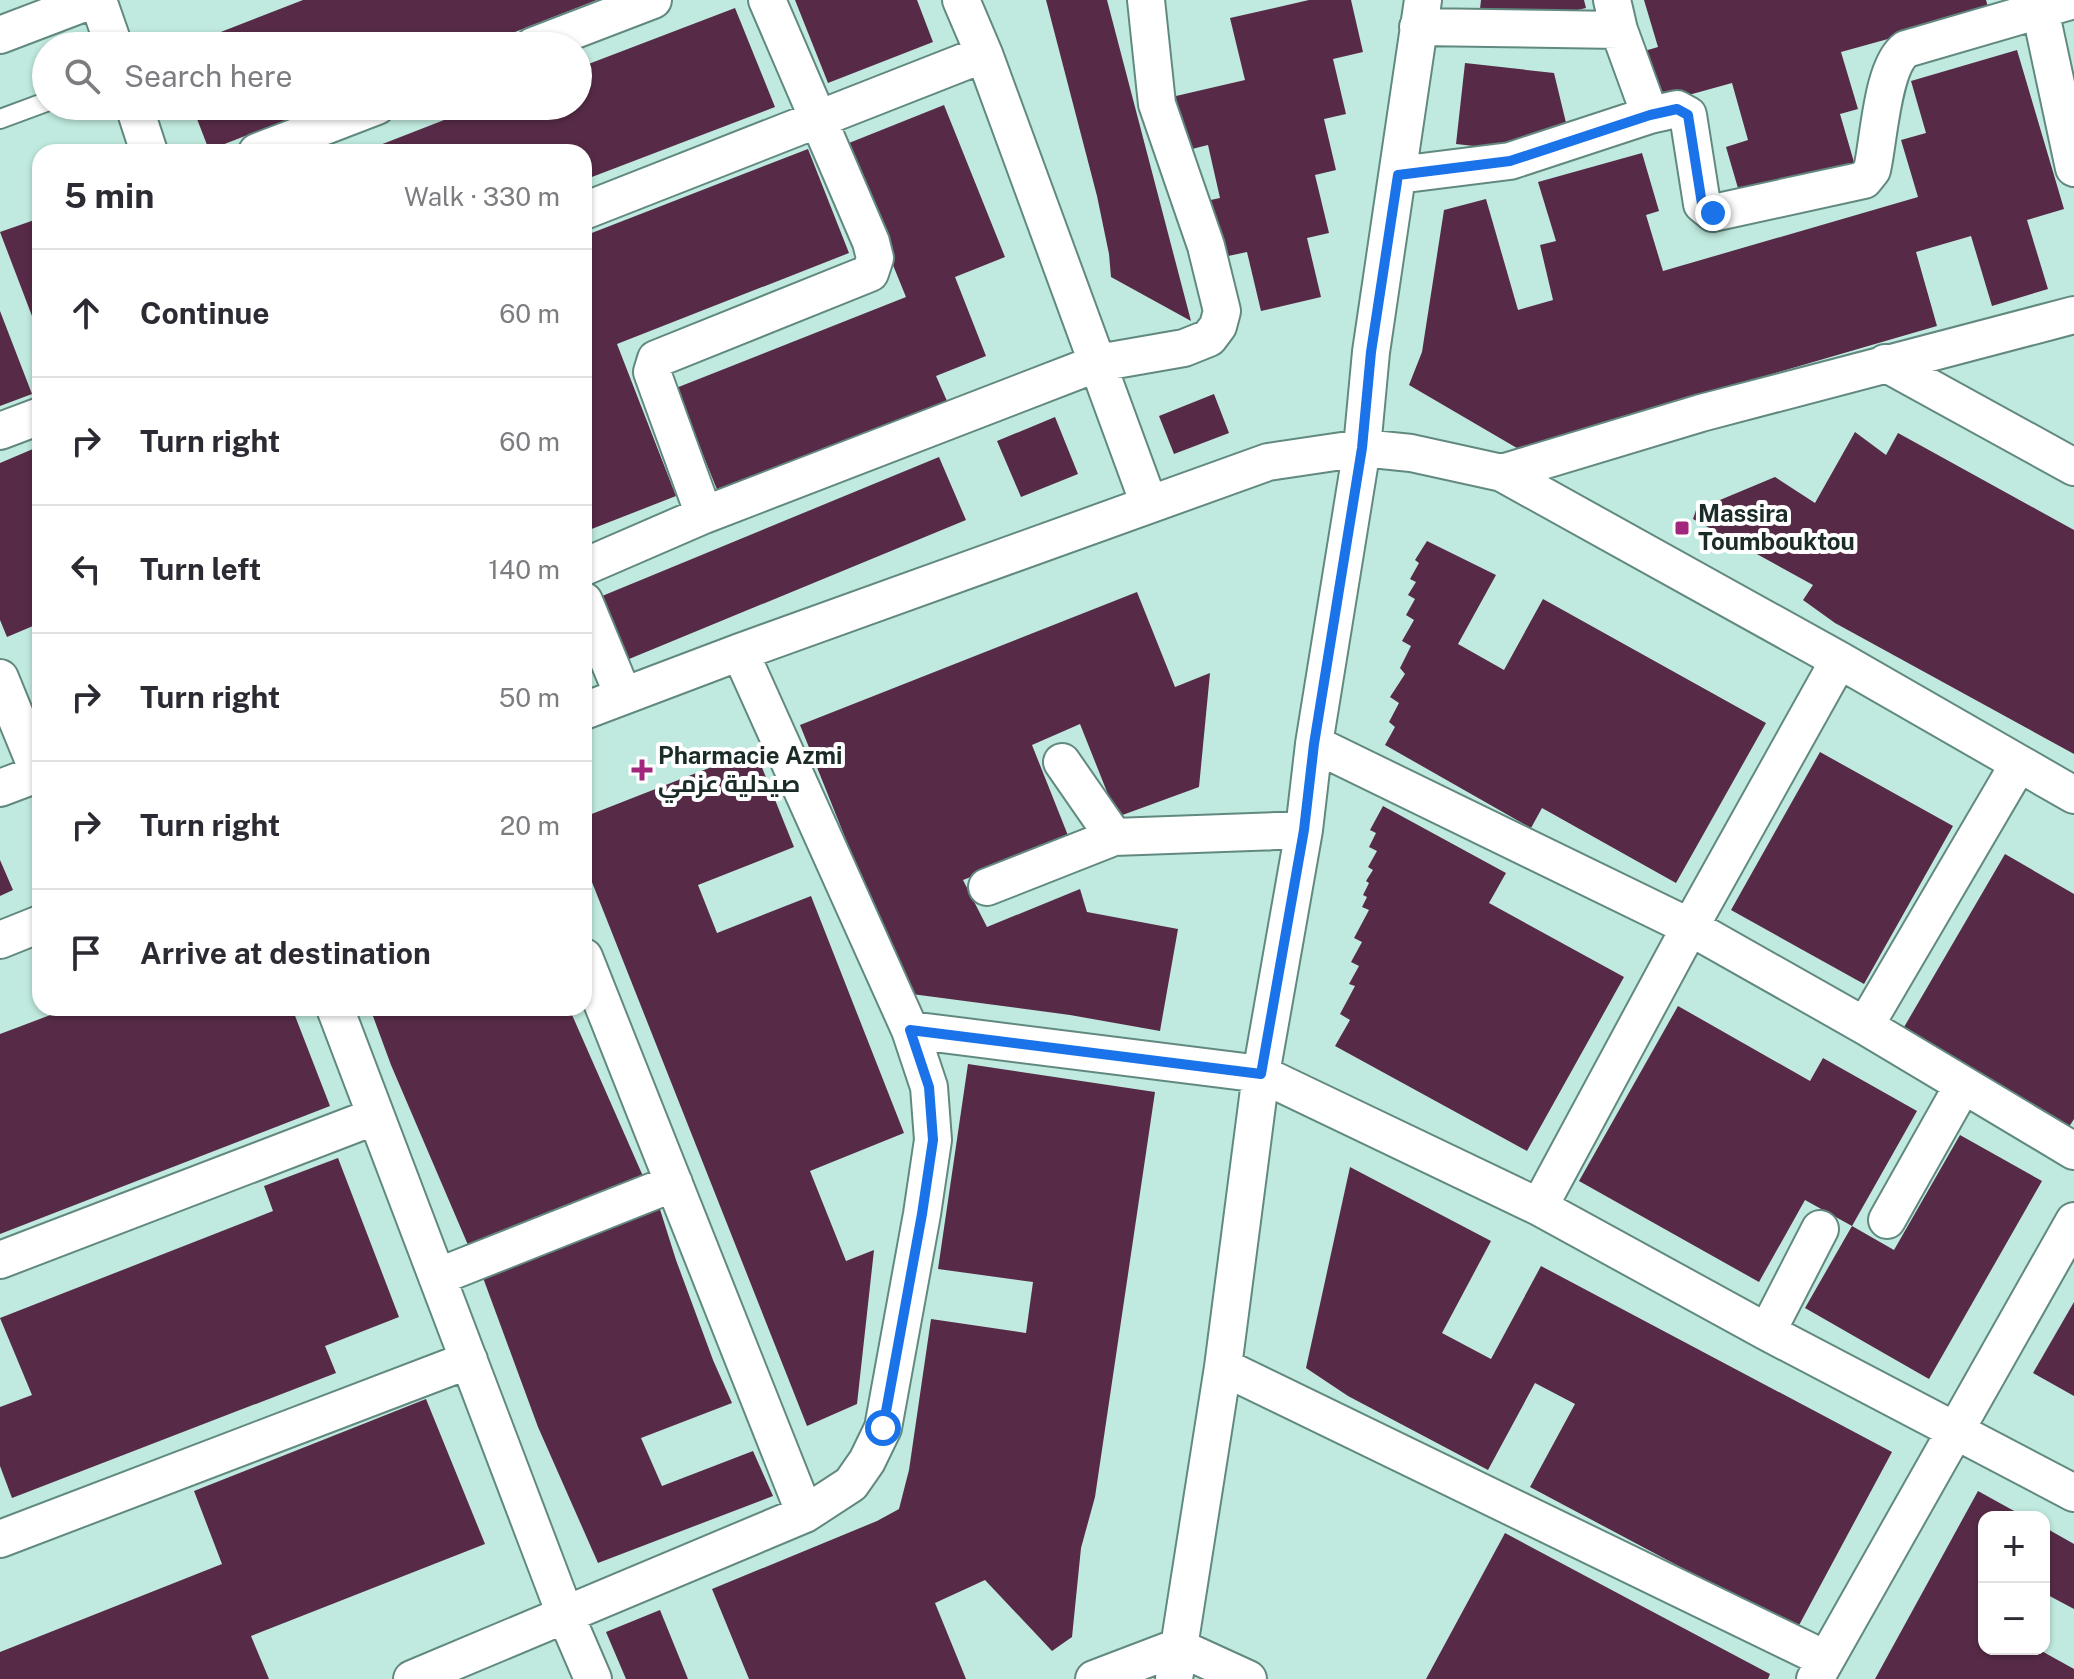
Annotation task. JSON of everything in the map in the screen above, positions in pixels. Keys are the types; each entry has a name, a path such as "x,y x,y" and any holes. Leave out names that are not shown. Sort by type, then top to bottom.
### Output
{"street":[{"path":"0,35 92,0"},
{"path":"98,0 109,32"},
{"path":"570,32 653,0"},
{"path":"704,515 652,372 656,359 870,273 874,265 871,242 767,0"},
{"path":"961,0 984,54 1149,504"},
{"path":"592,564 704,515 1098,363 1184,348 1209,338 1218,326 1222,311 1206,246 1157,104 1153,1"},
{"path":"1398,175 1510,161 1677,109 1688,115 1702,204 1713,213 1864,180 1872,170 1889,75 1898,54 2051,4 2074,168"},
{"path":"1176,1663 1223,1367 1261,1074 1304,830 1314,744 1362,448 1371,352 1421,13 1616,15 1650,115"},
{"path":"592,208 984,54"},
{"path":"139,120 146,144"},
{"path":"278,144 340,120"},
{"path":"1502,473 1701,413 2074,315"},
{"path":"1885,363 2074,467"},
{"path":"0,431 32,419"},
{"path":"592,708 1268,462 1362,448 1411,453 1502,473 2074,795"},
{"path":"592,620 623,695"},
{"path":"412,1679 805,1514 851,1484 867,1461 883,1428 933,1140 929,1087 910,1030 740,652"},
{"path":"1539,1207 1839,660"},
{"path":"0,678 32,755"},
{"path":"1314,744 1690,927 1865,1026 2074,1151"},
{"path":"1062,762 1114,837"},
{"path":"1865,1026 2018,765"},
{"path":"0,788 32,777"},
{"path":"987,887 1114,837 1304,830"},
{"path":"0,940 32,927"},
{"path":"592,977 805,1514"},
{"path":"338,1016 565,1614 593,1679"},
{"path":"910,1030 1261,1074 1539,1207 1767,1332 2074,1493"},
{"path":"1887,1220 1963,1085"},
{"path":"0,1260 376,1116"},
{"path":"437,1277 674,1183"},
{"path":"1223,1367 1820,1669 2074,1221"},
{"path":"1767,1332 1820,1229"},
{"path":"0,1539 469,1360"},
{"path":"1094,1679 1176,1663 1248,1679"}],"lane":[{"path":"0,119 32,107"}],"building":[{"path":"303,0 597,0 515,32 221,32"},
{"path":"795,0 917,0 933,42 828,83"},
{"path":"1046,0 1107,0 1191,321 1111,277 1097,196"},
{"path":"1309,0 1351,0 1363,52 1333,59 1346,114 1324,119 1336,170 1315,175 1329,233 1307,238 1321,297 1261,311 1247,252 1214,259 1201,202 1220,198 1208,145 1176,153 1163,99 1245,80 1230,18"},
{"path":"1481,0 1584,0 1586,8 1535,20 1480,9"},
{"path":"1644,0 1986,0 1989,11 1841,52 1858,109 1840,114 1856,169 1742,202 1726,147 1748,140 1732,83 1656,104 1641,52 1658,47"},
{"path":"735,8 775,107 592,177 592,144 383,144 444,120 592,120 592,63"},
{"path":"2017,50 2064,209 2027,220 2048,289 1992,306 1971,236 1916,252 1937,326 1556,437 1522,451 1409,385 1422,352 1444,210 1486,199 1518,310 1553,300 1540,245 1556,241 1538,182 1642,153 1659,211 1646,215 1663,271 1918,197 1901,140 1926,133 1911,81"},
{"path":"1465,63 1554,73 1568,131 1509,150 1456,144"},
{"path":"944,105 1005,257 955,277 986,356 936,376 947,401 718,492 676,388 906,297 844,145"},
{"path":"197,120 287,120 225,144 207,144"},
{"path":"808,149 849,253 617,344 676,496 592,529 592,233"},
{"path":"32,221 32,316 0,232"},
{"path":"0,311 32,394 0,406"},
{"path":"1214,394 1229,433 1174,454 1159,416"},
{"path":"1055,417 1078,474 1021,497 997,441"},
{"path":"1855,432 1886,455 1898,433 2074,530 2074,754 1835,623 1803,600 1813,585 1693,519 1696,510 1775,477 1815,503"},
{"path":"32,449 32,626 7,637 0,620 0,463"},
{"path":"939,457 966,520 617,664 592,600"},
{"path":"1427,541 1496,575 1458,644 1504,670 1543,599 1766,723 1676,883 1542,808 1531,828 1385,745 1395,727 1389,722 1399,703 1390,697 1405,674 1400,668 1411,646 1402,641 1414,620 1406,615 1415,599 1408,595 1416,582 1410,579 1419,563 1415,560"},
{"path":"1137,592 1175,687 1210,673 1199,787 1117,817 1080,724 1032,745 1069,838 963,880 987,927 1080,889 1087,912 1178,929 1160,1031 1070,1015 904,993 895,962 800,725"},
{"path":"755,750 794,847 698,885 717,933 811,896 904,1133 810,1171 846,1261 874,1250 857,1404 807,1426 592,882 592,814"},
{"path":"1820,752 1953,826 1864,984 1731,910"},
{"path":"1383,806 1506,873 1489,903 1624,977 1527,1151 1335,1046 1350,1020 1340,1014 1355,986 1349,984 1359,966 1351,962 1362,942 1354,938 1369,910 1362,907 1367,897 1363,895 1369,883 1366,881 1373,870 1368,867 1377,851 1369,847 1376,833 1370,830"},
{"path":"2005,854 2074,894 2074,1119 2067,1130 1900,1034"},
{"path":"0,860 13,890 0,896"},
{"path":"1678,1006 1810,1081 1823,1058 1917,1111 1852,1226 1805,1200 1759,1282 1579,1181"},
{"path":"48,1016 295,1016 330,1106 0,1234 0,1034"},
{"path":"373,1016 573,1016 646,1183 471,1252"},
{"path":"968,1064 1155,1092 1095,1497 1081,1548 1072,1637 1052,1651 985,1580 935,1603 966,1679 749,1679 712,1589 899,1509 909,1470 931,1319 1026,1333 1033,1282 938,1269"},
{"path":"1960,1135 2042,1181 1929,1379 1805,1308 1852,1226 1894,1250"},
{"path":"338,1158 399,1317 325,1346 336,1373 12,1498 0,1466 0,1407 32,1395 0,1318 273,1211 264,1186"},
{"path":"1350,1167 1491,1241 1442,1333 1491,1359 1541,1266 1892,1452 1797,1629 1530,1487 1575,1404 1535,1383 1488,1470 1348,1396 1306,1368"},
{"path":"658,1203 713,1360 732,1403 641,1438 662,1486 753,1451 773,1496 598,1563 538,1427 482,1275"},
{"path":"2074,1302 2074,1396 2033,1373"},
{"path":"426,1399 485,1544 251,1636 269,1679 0,1679 0,1652 222,1564 194,1491"},
{"path":"1978,1491 2014,1511 1978,1511 1978,1655 2049,1655 2074,1669 2074,1679 1875,1679"},
{"path":"2050,1530 2074,1544 2074,1609 2050,1596"},
{"path":"1505,1533 1770,1674 1768,1679 1426,1679"},
{"path":"660,1610 688,1679 626,1679 606,1632"}],"place":[{"name":"Massira Toumbouktou","path":"1682,528"},
{"name":"Pharmacie Azmi صيدلية عزمي","path":"642,770"}],"route":[{"path":"883,1428 933,1140 929,1087 910,1030 1261,1074 1304,830 1314,744 1362,448 1371,352 1398,175 1510,161 1677,109 1688,115 1702,204 1713,213"}]}
